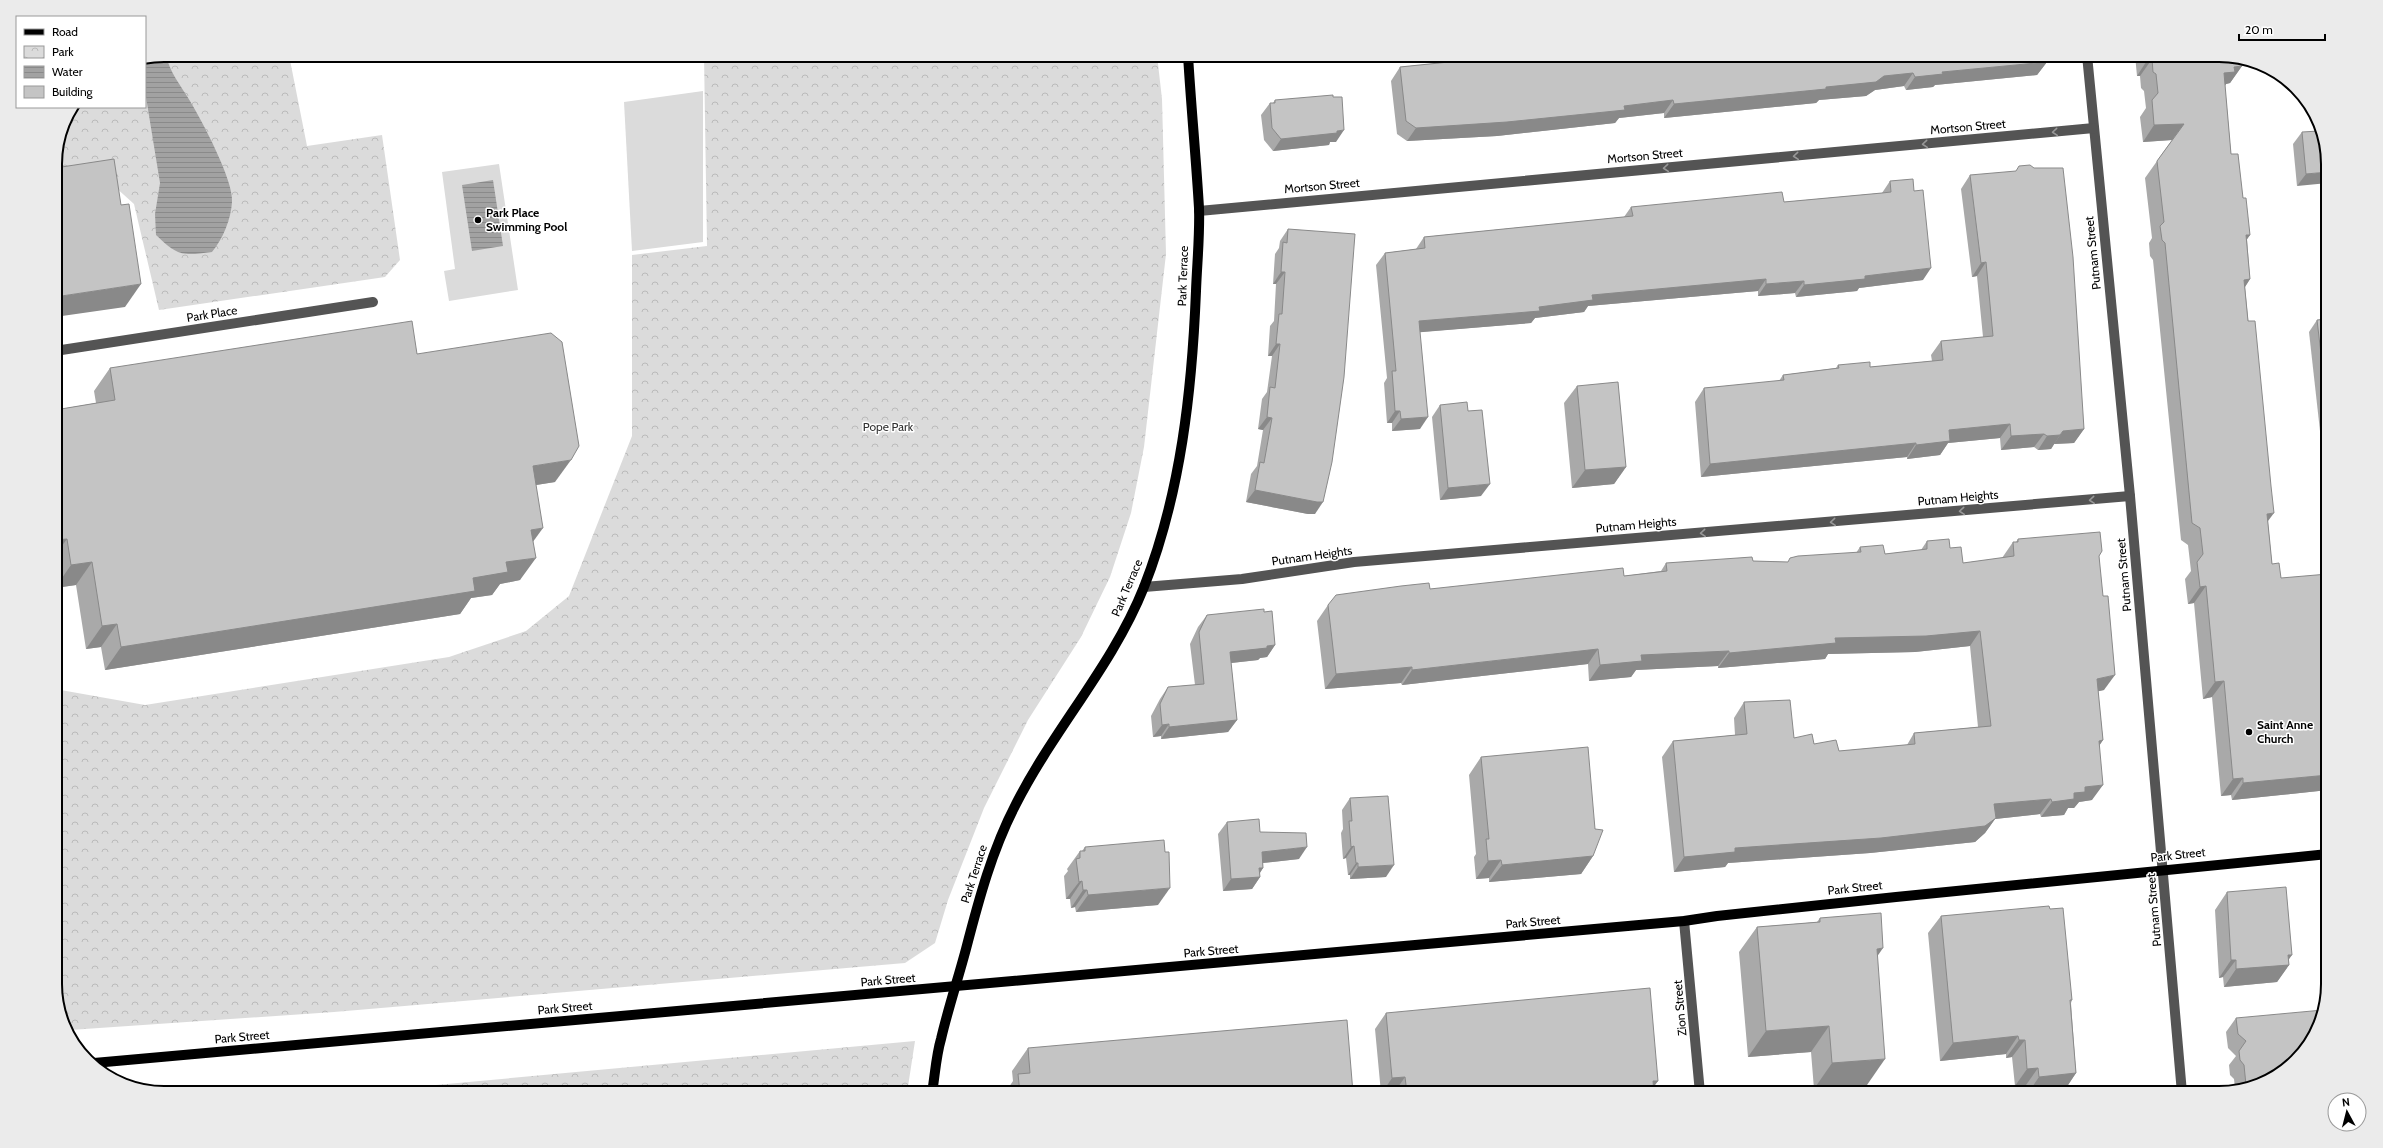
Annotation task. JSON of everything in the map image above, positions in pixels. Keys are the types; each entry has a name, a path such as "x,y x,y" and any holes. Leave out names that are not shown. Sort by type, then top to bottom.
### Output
{"main road":[{"name":"Park Terrace","path":"933,1086 940,1041 982,887 995,849 1016,804 1042,756 1114,645 1144,587 1164,526 1174,484 1184,427 1194,320 1199,211 1188,62"},
{"name":"Park Street","path":"99,1063 1684,921 1717,916 2321,855"}],"street":[{"name":"Putnam Street","path":"2088,62 2130,496 2164,870 2181,1086"},
{"name":"Mortson Street","path":"1199,211 2094,128"},
{"name":"Park Place","path":"62,350 373,302"},
{"name":"Putnam Heights","path":"1144,587 1242,578 1354,562 2130,496"},
{"name":"Zion Street","path":"1684,921 1699,1086"}],"green space":[{"path":"158,62 290,62 307,146 382,135 400,260 385,277 159,310 134,204 103,176 62,183 62,158 65,138 79,108 146,108 146,64"},
{"name":"Pope Park","path":"704,62 1158,62 1162,99 1166,254 1144,447 1131,513 1110,577 1081,637 1028,720 984,808 948,900 935,943 905,963 334,1012 73,1030 65,1010 62,990 62,690 145,705 449,657 526,631 569,596 632,436 632,255 707,246"},
{"path":"703,91 703,242 632,251 624,102"},
{"name":"Park Place Swimming Pool","path":"499,164 518,290 449,301 444,271 455,269 442,172"},
{"path":"915,1041 908,1086 424,1086"}],"water":[{"path":"168,62 173,73 209,136 223,166 231,192 232,202 228,222 220,241 212,252 194,254 181,253 175,251 156,235 155,214 160,183 146,97 146,64"},
{"path":"493,180 503,246 472,251 462,185"}],"building":[{"path":"1449,62 2047,62 1942,72 1943,74 1915,77 1913,73 1884,76 1876,82 1826,87 1826,89 1674,104 1673,100 1624,106 1625,110 1507,122 1416,128 1406,121 1400,67"},
{"path":"2152,62 2219,62 2242,65 2242,66 2234,67 2235,72 2224,73 2231,154 2238,154 2243,198 2246,198 2250,235 2246,235 2250,279 2244,280 2248,321 2255,321 2274,513 2267,514 2272,564 2279,563 2281,578 2321,575 2321,776 2243,783 2243,778 2233,779 2224,681 2215,682 2206,586 2200,587 2197,562 2203,554 2200,528 2192,523 2165,243 2162,240 2160,226 2164,222 2157,161 2184,124 2154,125 2152,100 2158,93 2156,74 2153,72"},
{"path":"1333,95 1333,97 1342,97 1344,130 1337,131 1337,133 1281,139 1272,128 1270,103 1275,103 1275,100"},
{"path":"2316,131 2321,158 2321,173 2306,174 2302,132"},
{"path":"114,159 121,205 129,204 141,284 62,296 62,167"},
{"path":"2030,165 2034,168 2063,168 2073,257 2084,429 2063,431 2060,435 2047,436 2044,434 2011,436 2010,424 1949,430 1950,441 1916,445 1916,443 1710,464 1704,388 1784,380 1783,375 1839,368 1838,365 1870,362 1870,367 1943,360 1941,341 1993,336 1986,262 1981,263 1970,175 2016,171 2019,166"},
{"path":"1913,179 1914,191 1923,190 1931,268 1865,276 1865,279 1804,285 1804,281 1766,284 1766,279 1592,295 1593,300 1539,307 1540,311 1419,321 1428,417 1401,419 1400,411 1395,411 1392,371 1396,371 1385,253 1425,248 1424,237 1633,216 1631,207 1782,192 1784,202 1882,193 1891,192 1890,181"},
{"path":"1288,229 1355,234 1344,377 1332,462 1323,502 1255,490 1260,462 1264,463 1272,418 1267,417 1270,387 1275,388 1280,344 1276,344 1279,314 1282,314 1285,272 1281,272 1283,242 1287,243"},
{"path":"2317,320 2321,320 2321,354"},
{"path":"412,321 417,354 551,333 562,342 579,446 571,460 533,466 543,528 531,530 536,558 506,562 508,572 473,578 475,591 121,647 117,624 102,626 92,562 71,565 67,539 62,539 62,409 115,400 110,368"},
{"path":"1618,382 1626,467 1585,470 1577,386"},
{"path":"1467,402 1468,411 1482,410 1490,484 1448,488 1440,405"},
{"path":"2100,532 2102,551 2099,556 2103,596 2108,596 2115,675 2097,679 2103,740 2099,741 2103,785 2085,787 2085,792 2074,793 2074,799 2052,802 2051,799 1994,804 1996,818 1985,826 1881,838 1735,848 1735,852 1684,857 1673,741 1747,734 1744,702 1790,700 1794,738 1812,734 1814,744 1836,740 1839,751 1915,744 1914,733 1991,726 1980,631 1926,636 1835,638 1836,643 1729,653 1729,651 1641,655 1642,661 1600,665 1598,649 1412,670 1412,667 1336,674 1328,605 1336,595 1429,583 1430,589 1623,568 1624,576 1667,571 1666,563 1752,557 1753,561 1788,562 1790,558 1798,556 1861,552 1860,547 1883,545 1885,554 1927,549 1927,541 1949,539 1950,548 1961,547 1963,563 2014,556 2013,542 2018,542 2018,539"},
{"path":"1264,609 1264,612 1272,611 1275,645 1267,646 1267,648 1230,652 1237,720 1169,727 1169,724 1162,725 1160,704 1168,687 1204,684 1199,632 1207,615"},
{"path":"1588,747 1595,829 1603,830 1593,856 1502,865 1501,860 1488,861 1486,839 1489,839 1481,757"},
{"path":"1388,796 1394,865 1358,867 1358,863 1356,863 1354,846 1351,847 1349,821 1352,821 1350,798"},
{"path":"1259,819 1260,832 1306,833 1307,847 1262,852 1263,868 1259,868 1260,877 1231,879 1227,822"},
{"path":"1164,840 1165,852 1169,852 1170,888 1088,895 1087,890 1083,890 1082,881 1079,882 1076,859 1080,858 1080,851 1085,851 1085,847"},
{"path":"2286,887 2292,955 2288,955 2289,965 2236,969 2236,960 2231,960 2227,892"},
{"path":"2049,906 2050,909 2063,908 2072,1000 2070,1000 2076,1073 2039,1077 2038,1068 2027,1069 2025,1040 2019,1040 2018,1036 1953,1043 1941,916"},
{"path":"1881,913 1883,948 1877,949 1885,1059 1832,1063 1829,1026 1766,1031 1757,927 1820,922 1820,918"},
{"path":"1650,988 1658,1081 1653,1081 1653,1086 1406,1086 1405,1077 1392,1078 1386,1013"},
{"path":"2317,1011 2307,1035 2291,1056 2275,1069 2252,1081 2246,1082 2244,1065 2240,1060 2239,1051 2246,1041 2238,1034 2236,1018"},
{"path":"1347,1020 1352,1086 1019,1086 1018,1074 1030,1073 1028,1048"}],"place":[{"name":"Park Place Swimming Pool","path":"478,220"},
{"name":"Saint Anne Church","path":"2249,732"}]}
